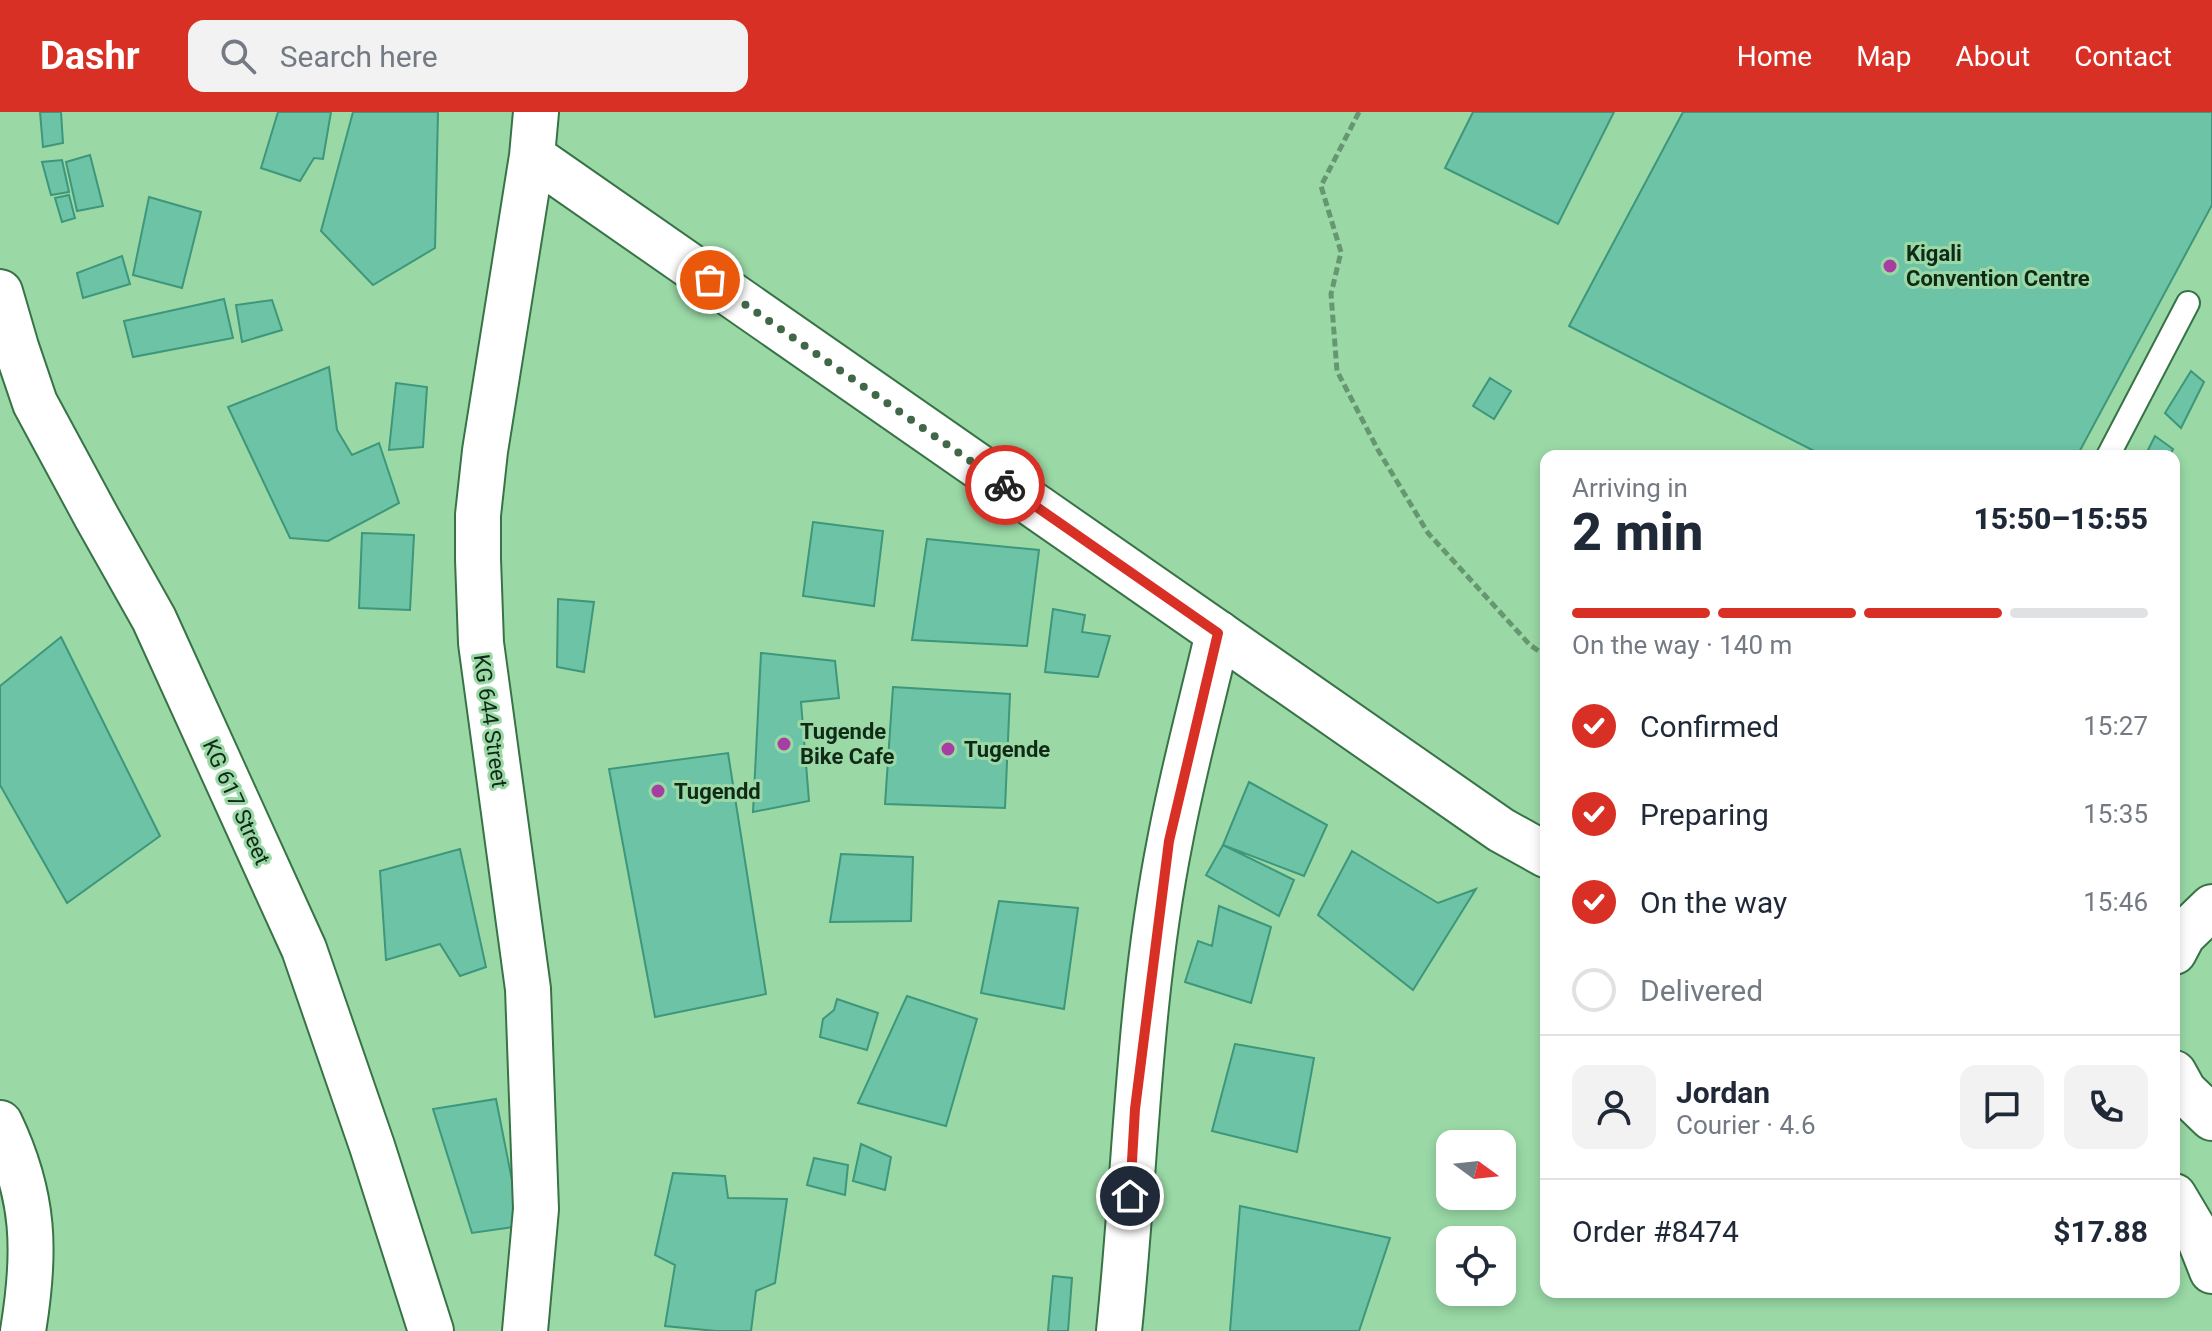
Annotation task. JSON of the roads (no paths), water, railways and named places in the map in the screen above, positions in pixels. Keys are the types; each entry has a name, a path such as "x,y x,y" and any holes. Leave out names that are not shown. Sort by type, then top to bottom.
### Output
{"main road":[{"name":"KG 644 Street","path":"525,1331 536,1209 528,989 481,643 478,515 536,112"},
{"path":"532,156 1501,830 1540,852"},
{"name":"KG 617 Street","path":"0,292 35,403 154,619 304,949 431,1331"},
{"path":"1119,1331 1135,1109 1154,946 1169,841 1218,633"},
{"path":"2180,941 2212,907"},
{"path":"2180,1084 2196,1113"},
{"path":"0,1123 16,1156 32,1227 31,1283 23,1331"},
{"path":"2180,1206 2199,1238 2212,1271"}],"lane":[{"path":"2111,450 2188,303"}],"place":[{"name":"Kigali Convention Centre","path":"1890,266"},
{"name":"Tugende Bike Cafe","path":"784,744"},
{"name":"Tugende","path":"948,749"},
{"name":"Tugendd","path":"658,791"}]}
